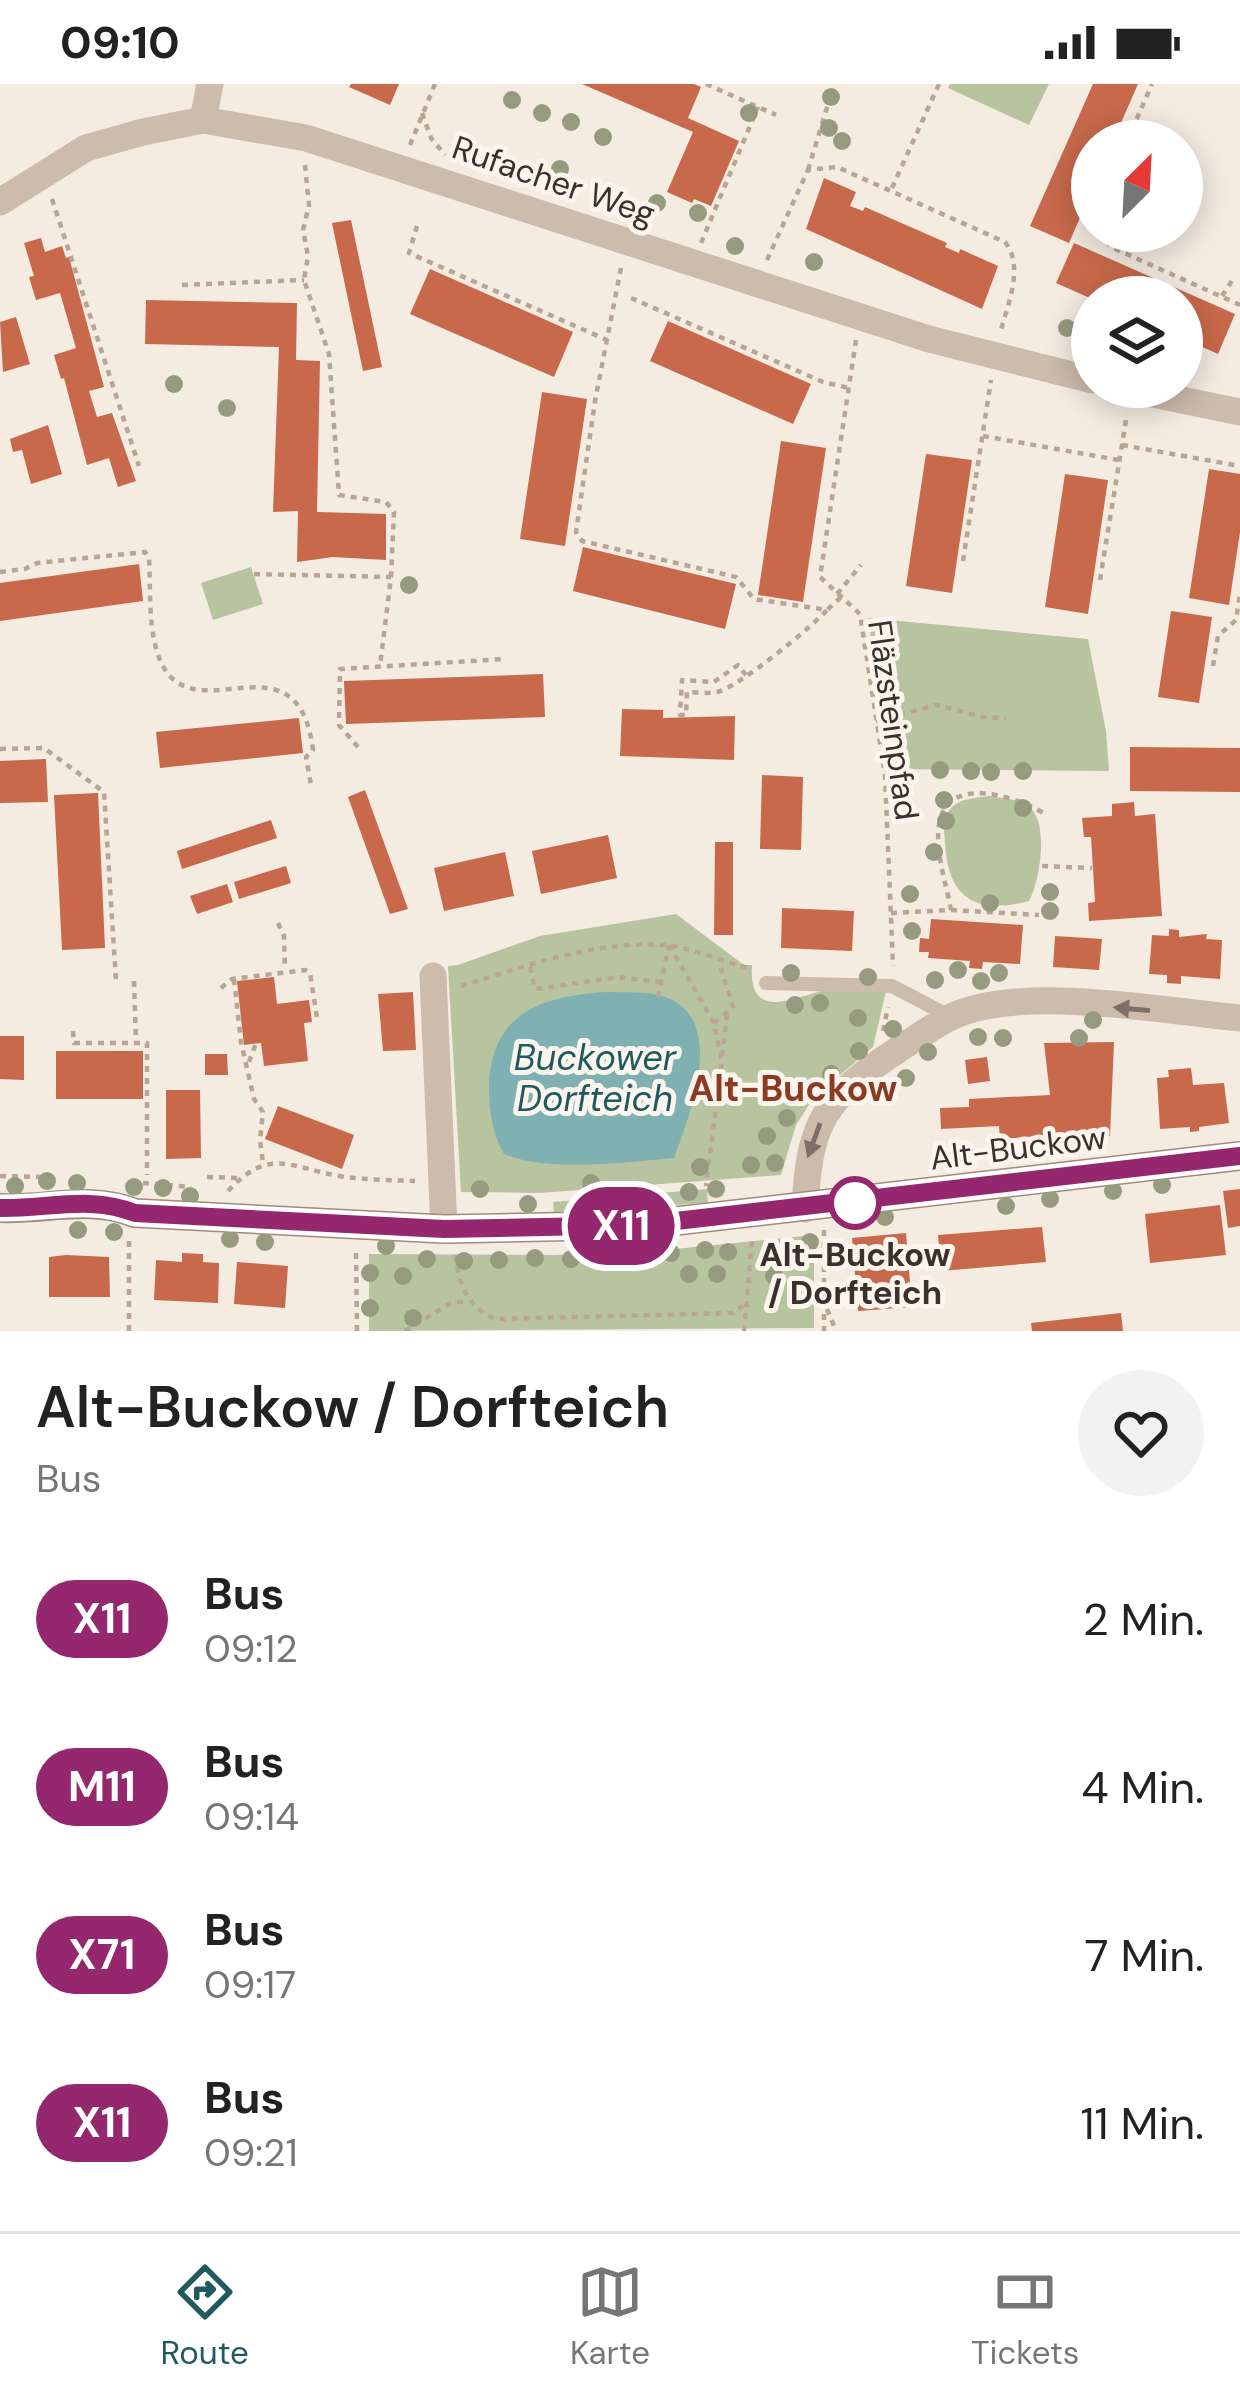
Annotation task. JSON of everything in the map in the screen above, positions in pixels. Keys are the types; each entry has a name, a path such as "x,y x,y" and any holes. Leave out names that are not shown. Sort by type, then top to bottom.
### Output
{"main road":[{"name":"Alt-Buckow","path":"10,1209 111,1203 132,1224 450,1240 641,1225 814,1220 1240,1156"}],"street":[{"path":"203,120 210,84"},
{"name":"Rufacher Weg","path":"0,202 86,148 203,120 335,146 993,369 1071,378"},
{"path":"1201,408 1240,412"},
{"path":"444,982 450,1240"},
{"path":"814,1220 807,1156 817,1127 835,1100 873,1067 951,1017 989,1005 1034,1001 1240,1018"}],"lane":[{"path":"766,983 892,986 951,1017"}],"path":[{"path":"416,129 435,84"},
{"path":"706,84 776,115"},
{"path":"891,191 939,84"},
{"path":"1136,120 1152,84"},
{"path":"755,285 829,101"},
{"path":"694,265 758,107"},
{"path":"422,113 431,138 449,160"},
{"path":"304,155 309,197 303,230 308,256 304,280 329,354 339,495 392,507 391,577 380,666"},
{"path":"803,174 837,166 1010,248 1015,272 993,369 963,561"},
{"path":"50,194 139,466"},
{"path":"417,226 409,254 607,340"},
{"path":"1122,252 1240,305"},
{"path":"622,261 576,532 583,541 736,577 754,598 827,610"},
{"path":"1221,297 1234,276"},
{"path":"182,285 304,280"},
{"path":"631,298 823,382 849,388"},
{"name":"Fläzsteinpfad","path":"856,340 820,577 860,614 885,775 893,973"},
{"path":"1100,580 1122,445 1123,408"},
{"path":"981,436 1119,460"},
{"path":"1122,445 1240,466"},
{"path":"591,543 592,533"},
{"path":"0,572 26,569 37,562 146,552 158,652 168,674 186,688 260,685 286,694 299,707 310,735 313,750 306,758 311,785"},
{"path":"746,675 738,664 714,682 682,680 680,716 686,715 687,692 721,692 746,675 827,610 862,565"},
{"path":"254,574 391,577"},
{"path":"1213,666 1218,635 1236,620 1240,594"},
{"path":"358,747 339,725 340,669 504,659"},
{"path":"876,721 937,705 1006,718"},
{"path":"4,760 2,749 44,748 104,792 116,981"},
{"path":"951,910 938,828 952,801 974,794 998,794 1046,814"},
{"path":"1042,866 1092,868"},
{"path":"103,902 112,902"},
{"path":"891,913 951,910 1039,915"},
{"path":"278,922 284,936 286,971"},
{"path":"658,997 669,945"},
{"path":"669,945 714,1023 722,1062"},
{"path":"444,982 595,950 669,945 748,968"},
{"path":"714,1023 733,1006 719,960"},
{"path":"530,965 535,989 618,976 661,982"},
{"path":"221,988 234,979 305,970 310,973 317,1018"},
{"path":"234,979 254,1099 262,1112 263,1163"},
{"path":"134,981 136,1043"},
{"path":"880,1047 891,992"},
{"path":"706,1186 727,1015"},
{"path":"74,1031 74,1043 96,1047 147,1042 147,1175"},
{"path":"125,1042 125,1051"},
{"path":"249,1062 256,1043"},
{"path":"232,1186 263,1163 290,1162 342,1177 426,1181"},
{"path":"207,1177 240,1178"},
{"path":"814,1220 824,1331"},
{"path":"129,1331 132,1224"},
{"path":"744,1331 752,1238"},
{"path":"450,1240 470,1300 496,1319 733,1313 747,1303"},
{"path":"356,1250 357,1331"},
{"path":"405,1331 451,1303 470,1300"},
{"path":"824,1302 836,1331"}],"green space":[{"path":"950,84 1049,84 1029,125 948,88"},
{"path":"251,567 263,604 213,620 201,583"},
{"path":"868,618 1088,639 1109,771 891,769"},
{"path":"989,796 1028,806 1039,824 1039,866 1029,901 980,904 959,890 952,878 945,843 947,815 960,802"},
{"path":"676,914 744,965 752,965 753,984 766,1001 835,989 886,991 873,1047 814,1097 796,1125 781,1175 540,1193 461,1192 448,966 540,936"},
{"path":"707,1189 708,1203 554,1212 553,1202"},
{"path":"814,1235 814,1328 369,1331 369,1254 655,1251"}],"water":[{"name":"Buckower Dorfteich","path":"609,992 667,997 689,1014 697,1031 700,1052 694,1098 674,1158 565,1165 504,1154 494,1131 489,1098 491,1064 509,1026 541,1004"}],"building":[{"path":"399,84 390,105 349,87"},
{"path":"582,84 701,87 688,118 739,141 711,206 667,192 693,132"},
{"path":"1093,84 1138,84 1122,120 1077,120"},
{"path":"1071,134 1069,243 1030,226"},
{"path":"824,178 856,192 850,206 863,211 865,207 947,243 945,247 998,266 982,309 806,229"},
{"path":"351,220 382,367 363,371 332,223"},
{"path":"41,238 45,252 62,246 69,257 104,387 89,391 97,417 112,413 136,481 118,487 109,458 87,465 54,355 76,348 60,293 36,300 29,277 34,276 24,243"},
{"path":"1071,250 1094,252 1149,276 1071,276 1071,290 1056,283"},
{"path":"430,269 573,332 554,377 410,314"},
{"path":"146,300 297,303 296,360 320,361 317,512 386,514 386,560 333,557 297,562 298,511 273,512 279,347 145,344"},
{"path":"1203,300 1235,314 1218,354 1203,347"},
{"path":"16,317 30,364 3,372 0,322"},
{"path":"668,321 811,384 793,424 650,361"},
{"path":"542,392 587,399 565,546 520,539"},
{"path":"48,425 62,474 31,484 22,450 13,452 10,439"},
{"path":"781,441 826,448 803,602 758,595"},
{"path":"926,454 972,460 952,593 906,586"},
{"path":"1209,469 1240,474 1240,532 1229,605 1189,598"},
{"path":"1065,474 1108,480 1088,614 1045,607"},
{"path":"583,547 736,584 725,629 573,591"},
{"path":"139,564 143,601 0,621 0,583"},
{"path":"1171,611 1212,617 1199,703 1158,697"},
{"path":"543,674 545,717 346,724 344,681"},
{"path":"622,709 663,710 663,718 735,716 734,760 620,756"},
{"path":"299,718 303,753 160,768 156,732"},
{"path":"1130,747 1240,748 1240,792 1130,791"},
{"path":"46,759 48,802 0,803 0,761"},
{"path":"762,775 803,777 801,850 760,849"},
{"path":"365,790 408,909 390,914 348,797"},
{"path":"98,793 105,948 62,950 54,795"},
{"path":"1134,802 1135,816 1155,814 1162,916 1089,921 1088,903 1095,902 1091,837 1084,837 1082,818 1112,816 1112,804"},
{"path":"271,820 277,838 182,869 177,851"},
{"path":"608,835 617,878 541,894 532,851"},
{"path":"715,842 733,842 733,935 714,935"},
{"path":"505,852 514,896 444,911 434,868"},
{"path":"286,866 291,883 239,899 234,882"},
{"path":"227,884 233,902 197,914 190,896"},
{"path":"782,908 854,911 852,951 781,948"},
{"path":"931,919 1023,925 1020,964 983,962 982,969 969,968 970,961 928,958 929,952 919,952 920,938 929,939"},
{"path":"1169,929 1179,930 1179,937 1207,934 1206,939 1222,940 1220,979 1181,976 1181,984 1167,983 1167,975 1149,974 1152,935 1169,936"},
{"path":"1055,936 1102,939 1099,970 1053,967"},
{"path":"274,977 277,1004 309,1000 312,1022 304,1023 308,1061 264,1066 261,1043 244,1045 237,981"},
{"path":"413,992 416,1050 383,1051 378,994"},
{"path":"0,1036 24,1036 24,1080 0,1079"},
{"path":"1114,1042 1110,1136 1053,1143 1053,1135 1000,1139 999,1126 941,1129 940,1108 969,1107 969,1099 1050,1095 1044,1043"},
{"path":"56,1051 143,1051 143,1099 56,1099"},
{"path":"205,1054 227,1054 228,1075 205,1075"},
{"path":"987,1057 990,1081 968,1084 965,1060"},
{"path":"1191,1068 1193,1085 1224,1083 1229,1123 1190,1132 1190,1127 1160,1129 1157,1078 1169,1077 1168,1070"},
{"path":"166,1090 200,1090 201,1158 166,1159"},
{"path":"278,1106 354,1135 342,1169 265,1139"},
{"path":"1240,1189 1240,1226 1228,1228 1223,1191"},
{"path":"1220,1205 1226,1255 1150,1263 1145,1214"},
{"path":"1042,1227 1046,1262 941,1271 938,1235"},
{"path":"906,1233 912,1307 858,1311 852,1238"},
{"path":"182,1253 203,1254 203,1262 219,1263 218,1303 154,1300 156,1260 182,1262"},
{"path":"49,1257 109,1257 110,1297 49,1297"},
{"path":"237,1262 288,1266 285,1308 234,1304"},
{"path":"1121,1313 1123,1331 1032,1331 1031,1323"}],"bus line":[{"name":"X11","path":"0,1208 83,1202 111,1203 135,1213 339,1224 602,1227 736,1217 1240,1156"}],"place":[{"name":"Alt-Buckow / Dorfteich","path":"855,1203"}],"district":[{"name":"Alt-Buckow","path":"793,1088"}]}
